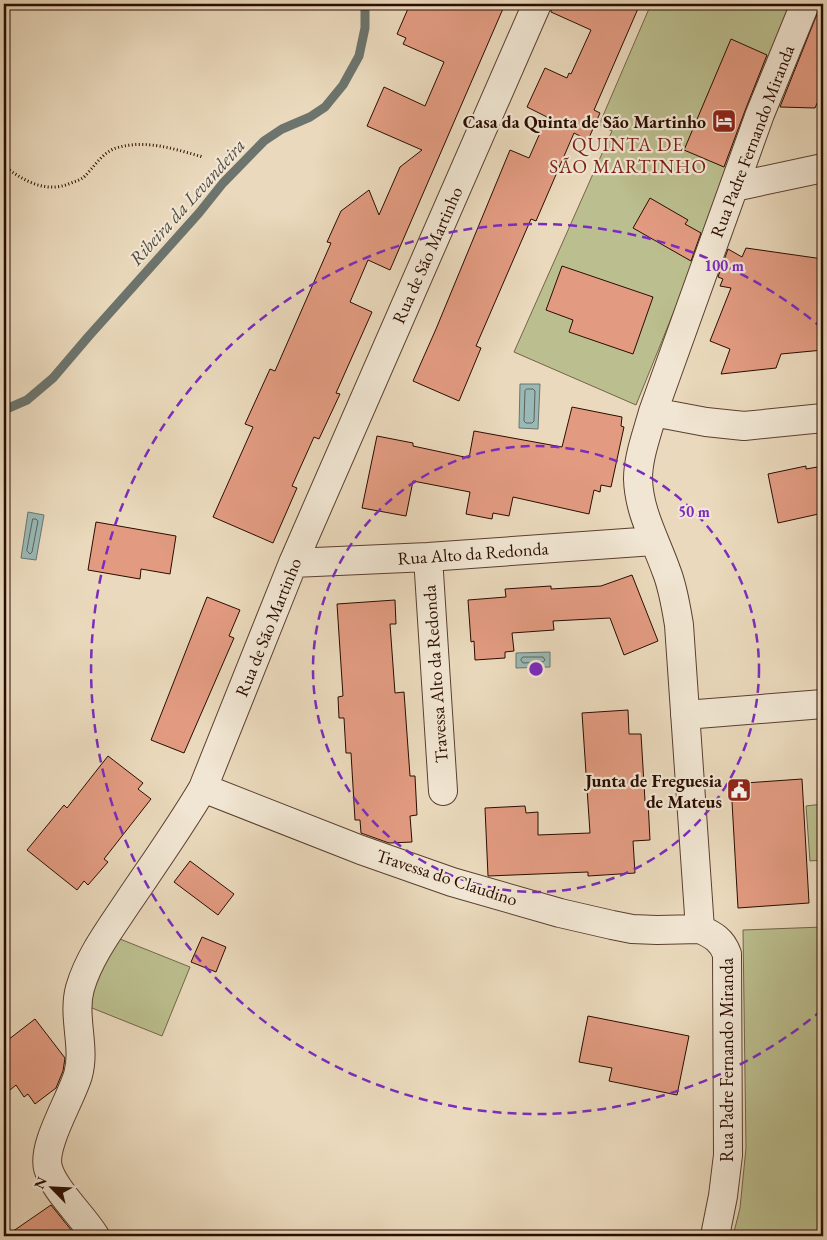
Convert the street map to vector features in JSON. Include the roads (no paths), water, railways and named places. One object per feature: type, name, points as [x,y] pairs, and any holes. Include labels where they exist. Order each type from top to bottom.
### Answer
[{"type":"street","name":"Rua de São Martinho","points":[[96,1236],[54,1182],[47,1162],[49,1147],[80,1068],[77,1004],[80,989],[104,938],[185,817],[202,788],[244,688],[292,563],[537,4]]},
{"type":"street","name":"Rua Padre Fernando Miranda","points":[[715,1236],[723,1196],[728,1155],[728,954],[724,945],[711,934],[700,929],[679,625],[667,572],[643,511],[638,478],[641,457],[653,412],[760,114],[805,4]]},
{"type":"street","points":[[734,187],[823,168]]},
{"type":"street","points":[[653,412],[706,422],[744,426],[823,418]]},
{"type":"street","name":"Rua Alto da Redonda","points":[[292,563],[654,541]]},
{"type":"street","name":"Travessa Alto da Redonda","points":[[428,556],[443,790]]},
{"type":"street","points":[[685,715],[823,704]]},
{"type":"street","name":"Travessa do Claudino","points":[[202,788],[361,850],[452,882],[560,912],[632,929],[700,929]]},
{"type":"water","points":[[520,384],[540,384],[538,429],[519,428]]},
{"type":"water","points":[[28,512],[44,515],[36,560],[21,558]]},
{"type":"water","points":[[550,652],[550,667],[516,668],[516,653]]},
{"type":"waterway","name":"Ribeira da Levandeira","points":[[4,410],[27,400],[53,378],[199,213],[223,183],[264,141],[282,129],[310,117],[325,107],[343,85],[359,56],[365,28],[365,4]]},
{"type":"place","name":"Casa da Quinta de São Martinho","points":[[724,121]]},
{"type":"place","name":"Junta de Freguesia de Mateus","points":[[739,790]]},
{"type":"district","name":"QUINTA DE SÃO MARTINHO","points":[[628,155]]}]
